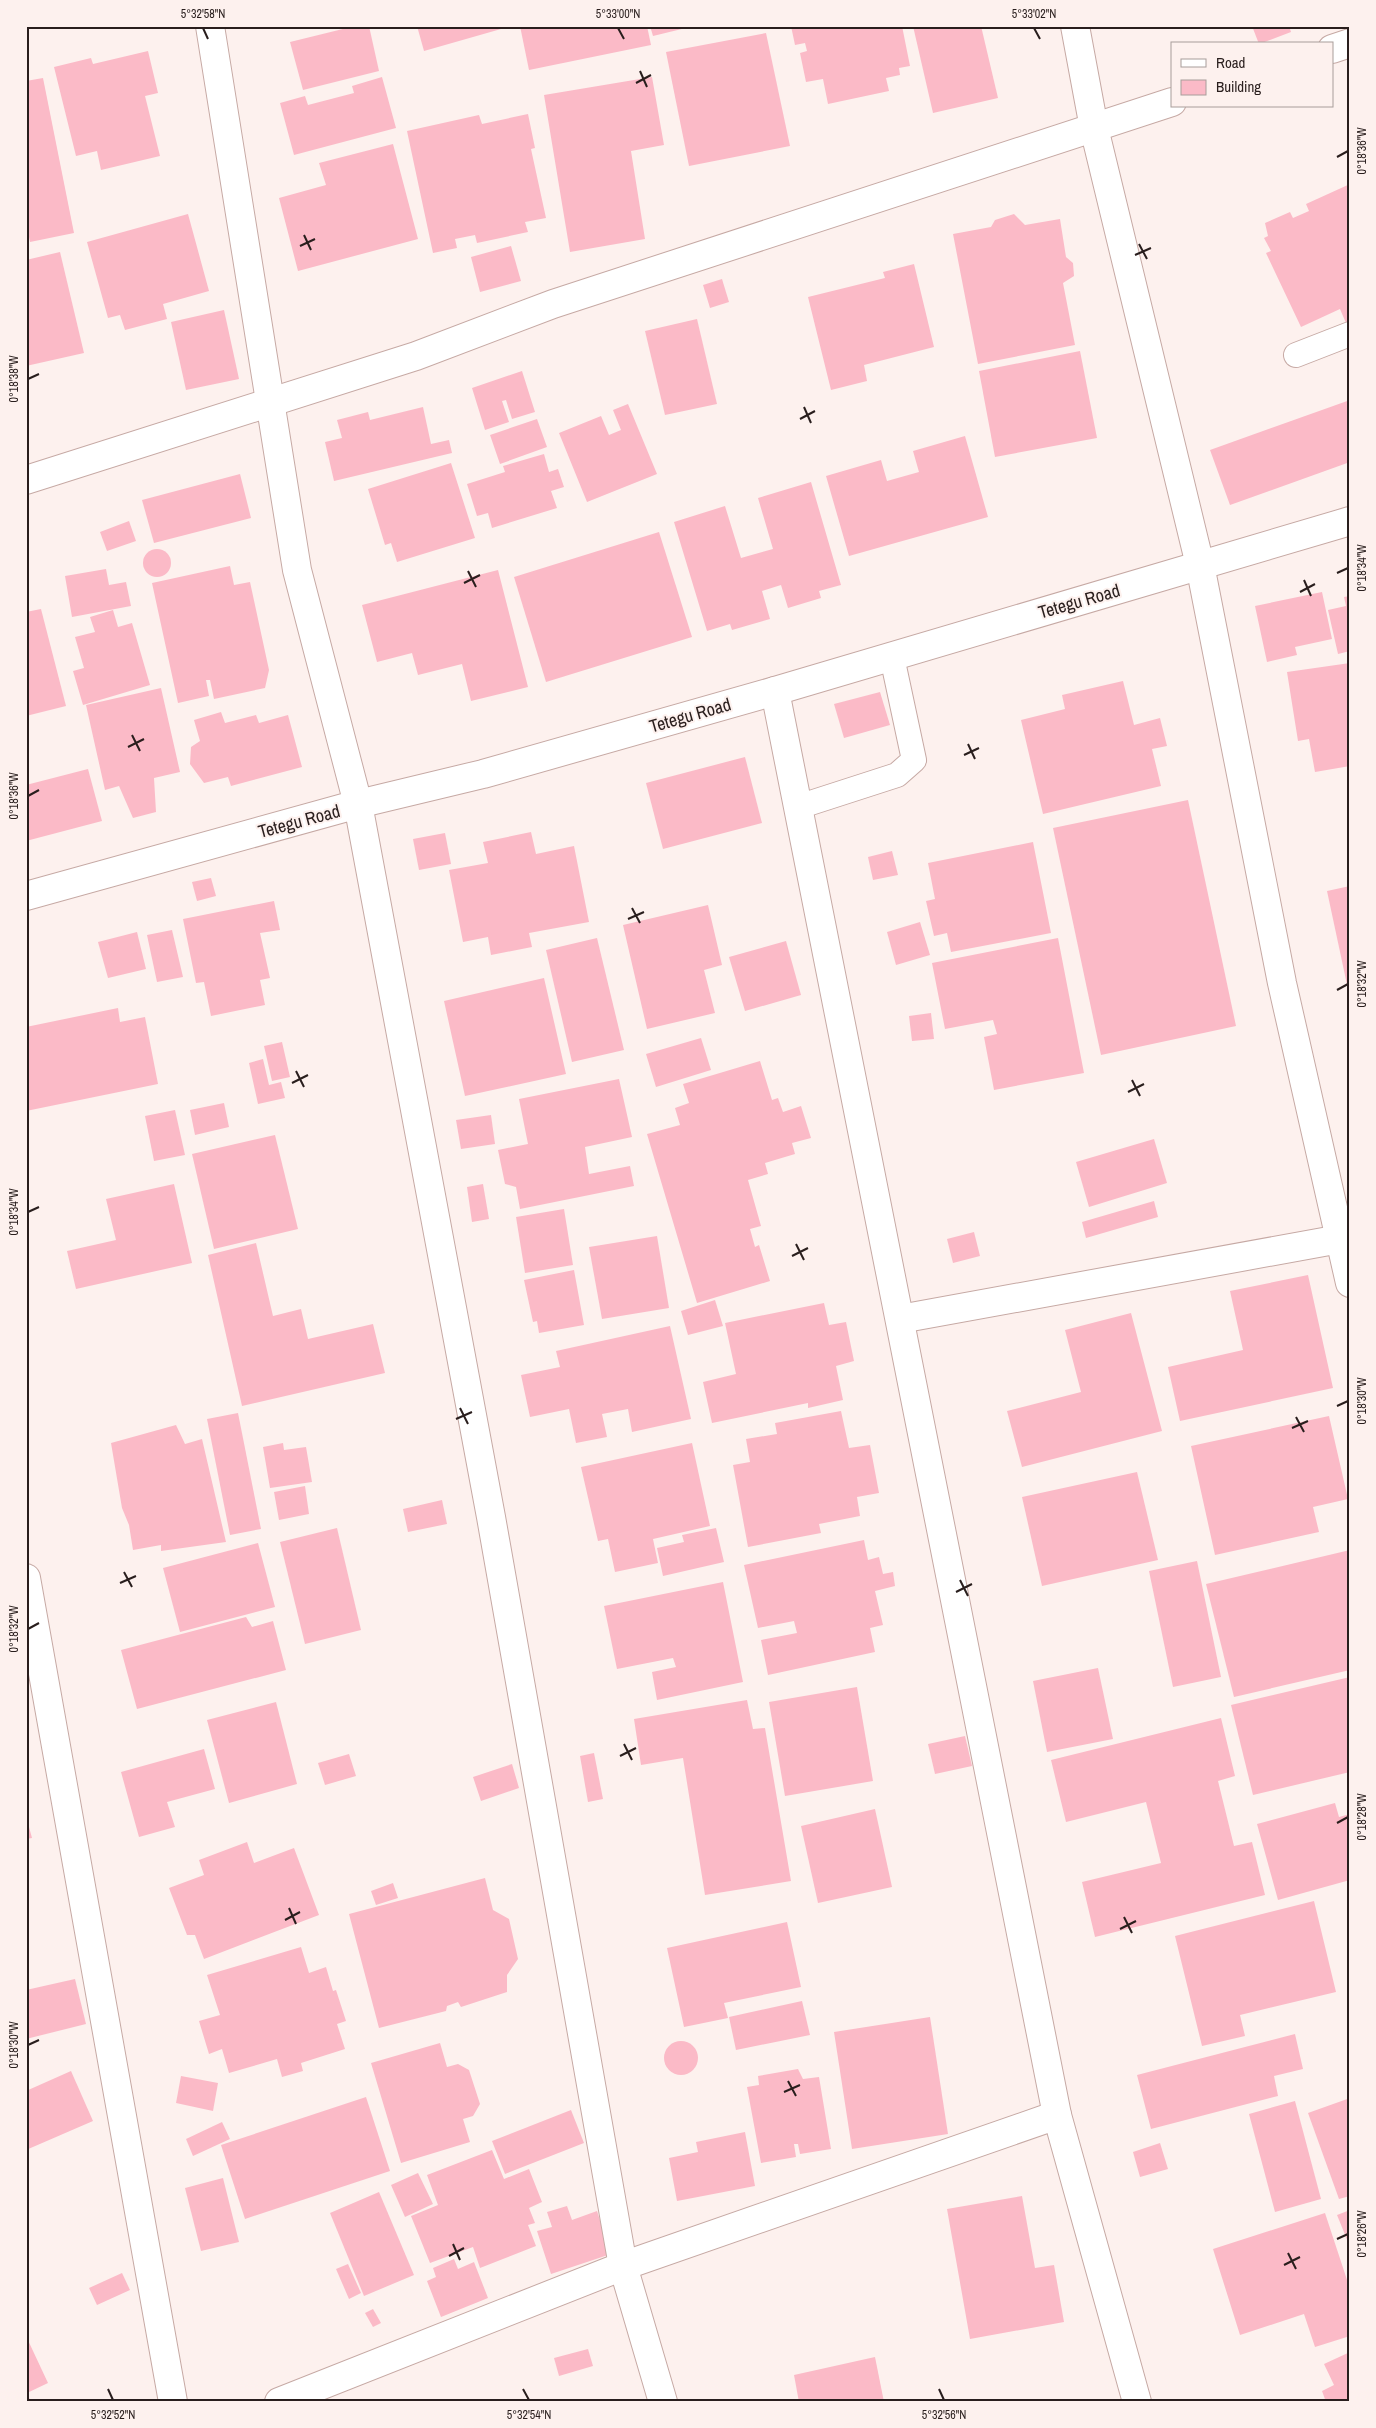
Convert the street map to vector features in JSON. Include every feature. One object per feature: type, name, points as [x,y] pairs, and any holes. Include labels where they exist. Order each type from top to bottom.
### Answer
[{"type":"street","points":[[210,26],[297,570],[358,804],[491,1517],[623,2266],[663,2402]]},
{"type":"street","points":[[1075,26],[1094,128],[1200,566],[1282,983],[1350,1283]]},
{"type":"street","points":[[1334,48],[1350,43]]},
{"type":"street","points":[[26,480],[416,356],[553,304],[1171,102]]},
{"type":"street","name":"Tetegu Road","points":[[26,896],[358,804],[483,774],[892,657],[1350,521]]},
{"type":"street","points":[[775,691],[1057,2115],[1137,2402]]},
{"type":"street","points":[[900,1319],[1340,1239]]},
{"type":"street","points":[[26,1578],[173,2402]]},
{"type":"street","points":[[279,2402],[623,2266],[1057,2115]]},
{"type":"lane","points":[[1296,355],[1350,334]]},
{"type":"lane","points":[[798,807],[897,775],[914,760],[892,657]]},
{"type":"building","points":[[355,26],[369,26],[379,71],[303,90],[290,42]]},
{"type":"building","points":[[417,26],[508,26],[508,27],[424,51]]},
{"type":"building","points":[[520,26],[647,26],[651,45],[529,70]]},
{"type":"building","points":[[650,26],[690,26],[690,27],[653,36]]},
{"type":"building","points":[[791,26],[902,26],[910,66],[899,68],[900,75],[886,78],[889,91],[828,104],[823,79],[806,82],[800,53],[807,51],[805,43],[795,45]]},
{"type":"building","points":[[913,26],[981,26],[998,98],[933,113]]},
{"type":"building","points":[[1252,26],[1289,26],[1291,32],[1264,42],[1258,42]]},
{"type":"building","points":[[766,33],[790,146],[689,166],[666,52]]},
{"type":"building","points":[[148,51],[158,93],[145,96],[160,156],[101,170],[97,151],[76,156],[54,67],[91,58],[93,64]]},
{"type":"building","points":[[382,77],[396,128],[294,155],[280,103],[305,96],[308,105],[354,93],[352,86]]},
{"type":"building","points":[[652,77],[664,145],[631,151],[645,239],[570,252],[544,95]]},
{"type":"building","points":[[43,78],[74,233],[30,242],[26,222],[26,81]]},
{"type":"building","points":[[528,114],[535,148],[531,149],[546,218],[525,222],[528,232],[477,243],[475,235],[455,239],[457,248],[433,253],[407,131],[479,115],[482,124]]},
{"type":"building","points":[[393,144],[418,239],[298,271],[279,198],[326,185],[319,163]]},
{"type":"building","points":[[1350,184],[1350,322],[1346,323],[1340,309],[1301,327],[1266,253],[1271,251],[1264,238],[1268,236],[1265,223],[1290,212],[1293,218],[1309,211],[1306,204]]},
{"type":"building","points":[[188,214],[209,291],[163,304],[167,319],[125,330],[120,315],[108,318],[87,242]]},
{"type":"building","points":[[1014,214],[1025,225],[1060,219],[1066,257],[1073,263],[1074,276],[1063,283],[1075,345],[978,364],[953,234],[991,227],[995,220]]},
{"type":"building","points":[[511,246],[521,281],[480,292],[471,257]]},
{"type":"building","points":[[60,252],[84,353],[26,366],[26,260]]},
{"type":"building","points":[[914,264],[934,347],[864,365],[867,381],[831,390],[808,297],[885,278],[883,272]]},
{"type":"building","points":[[722,279],[729,302],[710,308],[703,285]]},
{"type":"building","points":[[224,310],[239,379],[186,390],[171,322]]},
{"type":"building","points":[[697,319],[717,404],[665,415],[645,331]]},
{"type":"building","points":[[1080,351],[1097,438],[995,457],[979,371]]},
{"type":"building","points":[[522,371],[535,412],[512,419],[506,400],[502,401],[509,422],[485,430],[472,388]]},
{"type":"building","points":[[1350,400],[1350,462],[1230,505],[1210,450]]},
{"type":"building","points":[[628,404],[657,474],[587,502],[559,433],[601,416],[609,435],[621,430],[613,410]]},
{"type":"building","points":[[423,407],[431,444],[449,440],[452,453],[334,481],[325,442],[342,438],[337,420],[368,412],[370,420]]},
{"type":"building","points":[[537,419],[547,447],[500,464],[490,435]]},
{"type":"building","points":[[965,436],[988,517],[849,556],[826,476],[881,460],[887,481],[919,472],[913,451]]},
{"type":"building","points":[[544,454],[549,472],[558,469],[564,487],[551,491],[557,508],[492,528],[488,513],[477,516],[467,484],[505,472],[503,466]]},
{"type":"building","points":[[451,463],[475,538],[397,562],[391,543],[385,545],[368,489]]},
{"type":"building","points":[[240,474],[251,518],[154,543],[142,500]]},
{"type":"building","points":[[811,482],[841,585],[819,591],[821,598],[788,608],[781,585],[762,591],[770,619],[732,630],[730,624],[707,631],[674,522],[725,506],[741,558],[773,549],[758,498]]},
{"type":"building","points":[[129,521],[136,541],[107,551],[100,532]]},
{"type":"building","points":[[659,532],[692,637],[546,682],[514,577]]},
{"type":"building","points":[[157,549],[167,553],[171,563],[167,573],[157,577],[147,573],[143,563],[147,553]]},
{"type":"building","points":[[230,566],[234,585],[250,582],[269,670],[265,688],[214,699],[210,680],[206,680],[209,696],[178,703],[152,583]]},
{"type":"building","points":[[106,569],[109,585],[126,582],[131,606],[72,617],[65,576]]},
{"type":"building","points":[[498,570],[528,687],[471,701],[462,664],[418,675],[412,653],[377,662],[362,605]]},
{"type":"building","points":[[1322,592],[1332,639],[1295,647],[1297,655],[1267,662],[1255,606]]},
{"type":"building","points":[[1350,596],[1350,651],[1338,654],[1328,610],[1346,606],[1344,597]]},
{"type":"building","points":[[41,609],[66,706],[26,716],[26,612]]},
{"type":"building","points":[[113,610],[118,627],[132,623],[150,685],[83,705],[73,671],[84,668],[75,637],[95,632],[90,617]]},
{"type":"building","points":[[1350,663],[1350,766],[1315,772],[1309,739],[1298,741],[1287,672]]},
{"type":"building","points":[[1123,681],[1134,725],[1160,718],[1167,746],[1152,749],[1161,786],[1043,814],[1021,720],[1065,709],[1062,695]]},
{"type":"building","points":[[161,688],[180,772],[154,778],[156,812],[133,818],[119,786],[105,790],[86,705]]},
{"type":"building","points":[[880,692],[890,725],[844,738],[834,704]]},
{"type":"building","points":[[221,712],[225,723],[256,715],[259,723],[288,715],[302,767],[231,786],[228,777],[204,783],[190,764],[191,747],[200,741],[194,720]]},
{"type":"building","points":[[745,757],[762,823],[663,849],[646,783]]},
{"type":"building","points":[[88,769],[102,821],[26,841],[26,785]]},
{"type":"building","points":[[1188,800],[1236,1026],[1101,1055],[1053,828]]},
{"type":"building","points":[[531,832],[536,854],[574,846],[589,922],[529,933],[532,947],[491,955],[488,937],[463,942],[449,870],[488,863],[483,842]]},
{"type":"building","points":[[445,833],[451,864],[419,870],[413,839]]},
{"type":"building","points":[[1033,842],[1051,933],[951,952],[947,933],[934,936],[926,901],[935,899],[928,863]]},
{"type":"building","points":[[892,851],[898,875],[873,880],[868,857]]},
{"type":"building","points":[[211,878],[216,896],[197,901],[192,882]]},
{"type":"building","points":[[1350,886],[1350,994],[1349,994],[1327,891]]},
{"type":"building","points":[[274,901],[280,930],[260,933],[270,978],[260,980],[265,1005],[211,1016],[204,982],[196,983],[183,919]]},
{"type":"building","points":[[708,905],[722,965],[704,970],[715,1013],[647,1029],[623,925]]},
{"type":"building","points":[[920,922],[930,955],[896,965],[887,932]]},
{"type":"building","points":[[172,930],[183,977],[157,982],[147,935]]},
{"type":"building","points":[[137,932],[146,969],[108,978],[98,942]]},
{"type":"building","points":[[597,938],[624,1050],[572,1062],[546,950]]},
{"type":"building","points":[[1058,938],[1084,1073],[994,1090],[984,1037],[997,1034],[993,1020],[945,1029],[932,963]]},
{"type":"building","points":[[786,941],[801,995],[745,1011],[729,957]]},
{"type":"building","points":[[544,978],[566,1074],[465,1096],[444,1001]]},
{"type":"building","points":[[118,1008],[120,1022],[145,1017],[158,1084],[26,1111],[26,1027]]},
{"type":"building","points":[[931,1013],[934,1039],[912,1041],[909,1016]]},
{"type":"building","points":[[701,1038],[711,1070],[656,1087],[646,1054]]},
{"type":"building","points":[[282,1042],[290,1077],[272,1081],[264,1046]]},
{"type":"building","points":[[263,1059],[269,1085],[281,1082],[285,1098],[258,1104],[249,1063]]},
{"type":"building","points":[[760,1061],[772,1100],[778,1098],[783,1112],[801,1106],[811,1138],[792,1143],[795,1154],[765,1163],[768,1174],[748,1180],[761,1226],[750,1229],[755,1247],[759,1245],[770,1281],[697,1303],[647,1134],[680,1125],[675,1108],[689,1103],[683,1084]]},
{"type":"building","points":[[619,1079],[632,1137],[585,1147],[589,1174],[630,1166],[634,1186],[520,1209],[516,1187],[505,1184],[498,1150],[528,1144],[519,1099]]},
{"type":"building","points":[[224,1103],[229,1127],[195,1135],[190,1110]]},
{"type":"building","points":[[175,1110],[185,1155],[154,1161],[145,1116]]},
{"type":"building","points":[[491,1115],[495,1144],[461,1149],[456,1120]]},
{"type":"building","points":[[275,1135],[298,1229],[214,1249],[192,1154]]},
{"type":"building","points":[[1154,1139],[1167,1183],[1089,1207],[1076,1162]]},
{"type":"building","points":[[174,1184],[192,1263],[76,1289],[67,1251],[116,1240],[106,1199]]},
{"type":"building","points":[[483,1184],[489,1219],[472,1222],[467,1187]]},
{"type":"building","points":[[1154,1201],[1158,1217],[1086,1238],[1082,1222]]},
{"type":"building","points":[[564,1209],[573,1265],[525,1273],[516,1217]]},
{"type":"building","points":[[974,1232],[980,1256],[953,1263],[947,1239]]},
{"type":"building","points":[[657,1236],[669,1308],[602,1319],[589,1247]]},
{"type":"building","points":[[256,1243],[273,1316],[301,1309],[308,1339],[373,1324],[385,1373],[242,1406],[208,1255]]},
{"type":"building","points":[[574,1270],[584,1325],[539,1333],[537,1321],[533,1322],[524,1280]]},
{"type":"building","points":[[1308,1275],[1333,1388],[1180,1421],[1168,1367],[1243,1350],[1230,1291]]},
{"type":"building","points":[[715,1300],[723,1326],[688,1335],[681,1311]]},
{"type":"building","points":[[824,1303],[829,1325],[846,1322],[854,1361],[836,1366],[843,1400],[808,1408],[808,1403],[712,1423],[703,1382],[736,1374],[725,1323]]},
{"type":"building","points":[[1131,1313],[1162,1431],[1022,1467],[1007,1411],[1081,1392],[1065,1330]]},
{"type":"building","points":[[670,1326],[691,1419],[632,1432],[628,1409],[602,1414],[607,1437],[576,1443],[569,1409],[530,1417],[521,1375],[560,1367],[556,1351]]},
{"type":"building","points":[[841,1411],[849,1448],[870,1445],[879,1493],[857,1497],[860,1516],[819,1524],[821,1533],[748,1547],[733,1465],[750,1462],[746,1439],[777,1434],[775,1423]]},
{"type":"building","points":[[238,1413],[261,1529],[230,1535],[207,1419]]},
{"type":"building","points":[[1329,1416],[1348,1499],[1313,1507],[1319,1532],[1215,1555],[1191,1446]]},
{"type":"building","points":[[176,1425],[185,1444],[202,1439],[226,1542],[161,1551],[161,1545],[133,1550],[129,1525],[122,1508],[111,1443]]},
{"type":"building","points":[[283,1443],[284,1450],[306,1447],[312,1482],[270,1488],[263,1447]]},
{"type":"building","points":[[692,1443],[710,1526],[653,1539],[658,1563],[615,1572],[608,1539],[598,1541],[581,1467]]},
{"type":"building","points":[[1137,1472],[1158,1560],[1042,1586],[1022,1497]]},
{"type":"building","points":[[305,1486],[309,1514],[279,1520],[274,1492]]},
{"type":"building","points":[[442,1500],[447,1524],[408,1532],[403,1509]]},
{"type":"building","points":[[337,1528],[361,1630],[305,1644],[280,1542]]},
{"type":"building","points":[[716,1528],[724,1562],[663,1576],[657,1548],[684,1542],[682,1535]]},
{"type":"building","points":[[864,1540],[868,1560],[879,1557],[883,1574],[893,1572],[895,1586],[875,1591],[883,1625],[870,1628],[875,1652],[768,1675],[761,1640],[797,1633],[794,1621],[758,1628],[744,1565]]},
{"type":"building","points":[[258,1543],[275,1607],[180,1632],[163,1568]]},
{"type":"building","points":[[1350,1550],[1350,1670],[1234,1697],[1206,1584]]},
{"type":"building","points":[[1197,1561],[1221,1677],[1173,1687],[1149,1571]]},
{"type":"building","points":[[723,1582],[743,1682],[657,1700],[652,1672],[676,1667],[673,1658],[617,1669],[604,1606]]},
{"type":"building","points":[[246,1617],[252,1627],[273,1621],[286,1670],[137,1709],[121,1650]]},
{"type":"building","points":[[1098,1668],[1113,1739],[1047,1752],[1033,1681]]},
{"type":"building","points":[[1350,1677],[1350,1772],[1253,1795],[1231,1705]]},
{"type":"building","points":[[857,1687],[873,1781],[785,1796],[769,1702]]},
{"type":"building","points":[[747,1700],[753,1729],[765,1728],[791,1881],[705,1895],[683,1758],[641,1765],[634,1719]]},
{"type":"building","points":[[276,1702],[297,1784],[229,1803],[207,1720]]},
{"type":"building","points":[[1221,1718],[1235,1776],[1218,1781],[1234,1846],[1252,1842],[1265,1895],[1095,1937],[1082,1882],[1161,1863],[1146,1802],[1066,1822],[1051,1760]]},
{"type":"building","points":[[965,1736],[972,1766],[935,1774],[928,1744]]},
{"type":"building","points":[[204,1749],[215,1789],[167,1802],[175,1827],[139,1837],[121,1772]]},
{"type":"building","points":[[594,1753],[603,1799],[588,1802],[580,1756]]},
{"type":"building","points":[[349,1754],[356,1776],[325,1785],[318,1763]]},
{"type":"building","points":[[512,1764],[519,1788],[481,1801],[473,1777]]},
{"type":"building","points":[[1335,1803],[1339,1817],[1350,1814],[1350,1880],[1278,1900],[1257,1824]]},
{"type":"building","points":[[875,1809],[892,1887],[818,1903],[801,1826]]},
{"type":"building","points":[[26,1816],[32,1838],[26,1839]]},
{"type":"building","points":[[247,1842],[254,1863],[294,1848],[319,1915],[204,1959],[195,1935],[187,1935],[169,1888],[204,1875],[199,1860]]},
{"type":"building","points":[[485,1878],[493,1910],[509,1919],[518,1959],[507,1975],[507,1992],[461,2007],[458,2002],[447,2006],[446,2011],[379,2028],[349,1914]]},
{"type":"building","points":[[393,1883],[398,1898],[376,1905],[371,1891]]},
{"type":"building","points":[[1314,1901],[1336,1992],[1240,2015],[1245,2036],[1202,2046],[1175,1936]]},
{"type":"building","points":[[787,1922],[801,1987],[724,2003],[728,2018],[684,2027],[667,1948]]},
{"type":"building","points":[[301,1947],[309,1973],[326,1967],[333,1991],[336,1990],[346,2021],[337,2024],[345,2049],[301,2063],[303,2071],[282,2077],[277,2059],[229,2073],[222,2049],[209,2054],[199,2021],[220,2015],[207,1975]]},
{"type":"building","points":[[75,1979],[86,2024],[26,2039],[26,1990]]},
{"type":"building","points":[[802,2001],[810,2035],[736,2050],[729,2017]]},
{"type":"building","points":[[930,2017],[948,2134],[852,2149],[834,2032]]},
{"type":"building","points":[[1295,2034],[1303,2069],[1274,2076],[1278,2096],[1151,2129],[1137,2075]]},
{"type":"building","points":[[681,2041],[688,2042],[693,2046],[697,2051],[697,2065],[693,2070],[688,2074],[681,2075],[674,2074],[669,2070],[665,2065],[664,2058],[665,2051],[669,2046],[674,2042]]},
{"type":"building","points":[[440,2043],[447,2067],[458,2064],[469,2070],[480,2104],[473,2116],[463,2119],[470,2142],[401,2163],[371,2063]]},
{"type":"building","points":[[798,2069],[803,2079],[819,2077],[831,2149],[800,2154],[798,2144],[794,2144],[796,2157],[761,2163],[747,2087],[759,2085],[758,2076]]},
{"type":"building","points":[[71,2071],[93,2121],[26,2150],[26,2091]]},
{"type":"building","points":[[181,2076],[218,2083],[213,2111],[176,2103]]},
{"type":"building","points":[[366,2097],[390,2171],[245,2219],[221,2145]]},
{"type":"building","points":[[1350,2098],[1350,2196],[1339,2199],[1308,2113]]},
{"type":"building","points":[[1295,2101],[1321,2199],[1275,2212],[1249,2114]]},
{"type":"building","points":[[571,2110],[584,2143],[505,2174],[492,2141]]},
{"type":"building","points":[[222,2122],[230,2139],[193,2156],[186,2139]]},
{"type":"building","points":[[745,2132],[755,2186],[677,2201],[669,2158],[698,2152],[696,2142]]},
{"type":"building","points":[[1160,2143],[1168,2169],[1140,2177],[1133,2152]]},
{"type":"building","points":[[492,2150],[504,2179],[529,2169],[542,2202],[529,2208],[535,2223],[528,2225],[536,2246],[480,2268],[473,2247],[430,2263],[411,2216],[438,2205],[427,2175]]},
{"type":"building","points":[[418,2173],[433,2204],[405,2217],[391,2185]]},
{"type":"building","points":[[223,2178],[239,2242],[201,2251],[185,2188]]},
{"type":"building","points":[[379,2192],[414,2275],[364,2296],[330,2213]]},
{"type":"building","points":[[1022,2196],[1035,2268],[1054,2265],[1064,2322],[970,2339],[947,2209]]},
{"type":"building","points":[[567,2206],[572,2220],[597,2211],[611,2254],[551,2274],[537,2231],[552,2227],[547,2212]]},
{"type":"building","points":[[1350,2210],[1350,2247],[1337,2215]]},
{"type":"building","points":[[1325,2213],[1350,2289],[1350,2336],[1315,2347],[1304,2314],[1240,2335],[1213,2249]]},
{"type":"building","points":[[454,2259],[458,2269],[474,2262],[488,2298],[441,2317],[427,2281],[436,2277],[433,2268]]},
{"type":"building","points":[[348,2264],[361,2293],[349,2299],[336,2269]]},
{"type":"building","points":[[122,2273],[130,2290],[97,2305],[89,2288]]},
{"type":"building","points":[[373,2309],[381,2323],[373,2327],[365,2313]]},
{"type":"building","points":[[26,2336],[48,2383],[27,2393],[31,2402],[26,2402]]},
{"type":"building","points":[[588,2349],[593,2366],[559,2376],[554,2358]]},
{"type":"building","points":[[1350,2352],[1350,2402],[1326,2402],[1322,2391],[1334,2385],[1324,2364]]},
{"type":"building","points":[[875,2357],[884,2402],[799,2402],[794,2375]]}]
